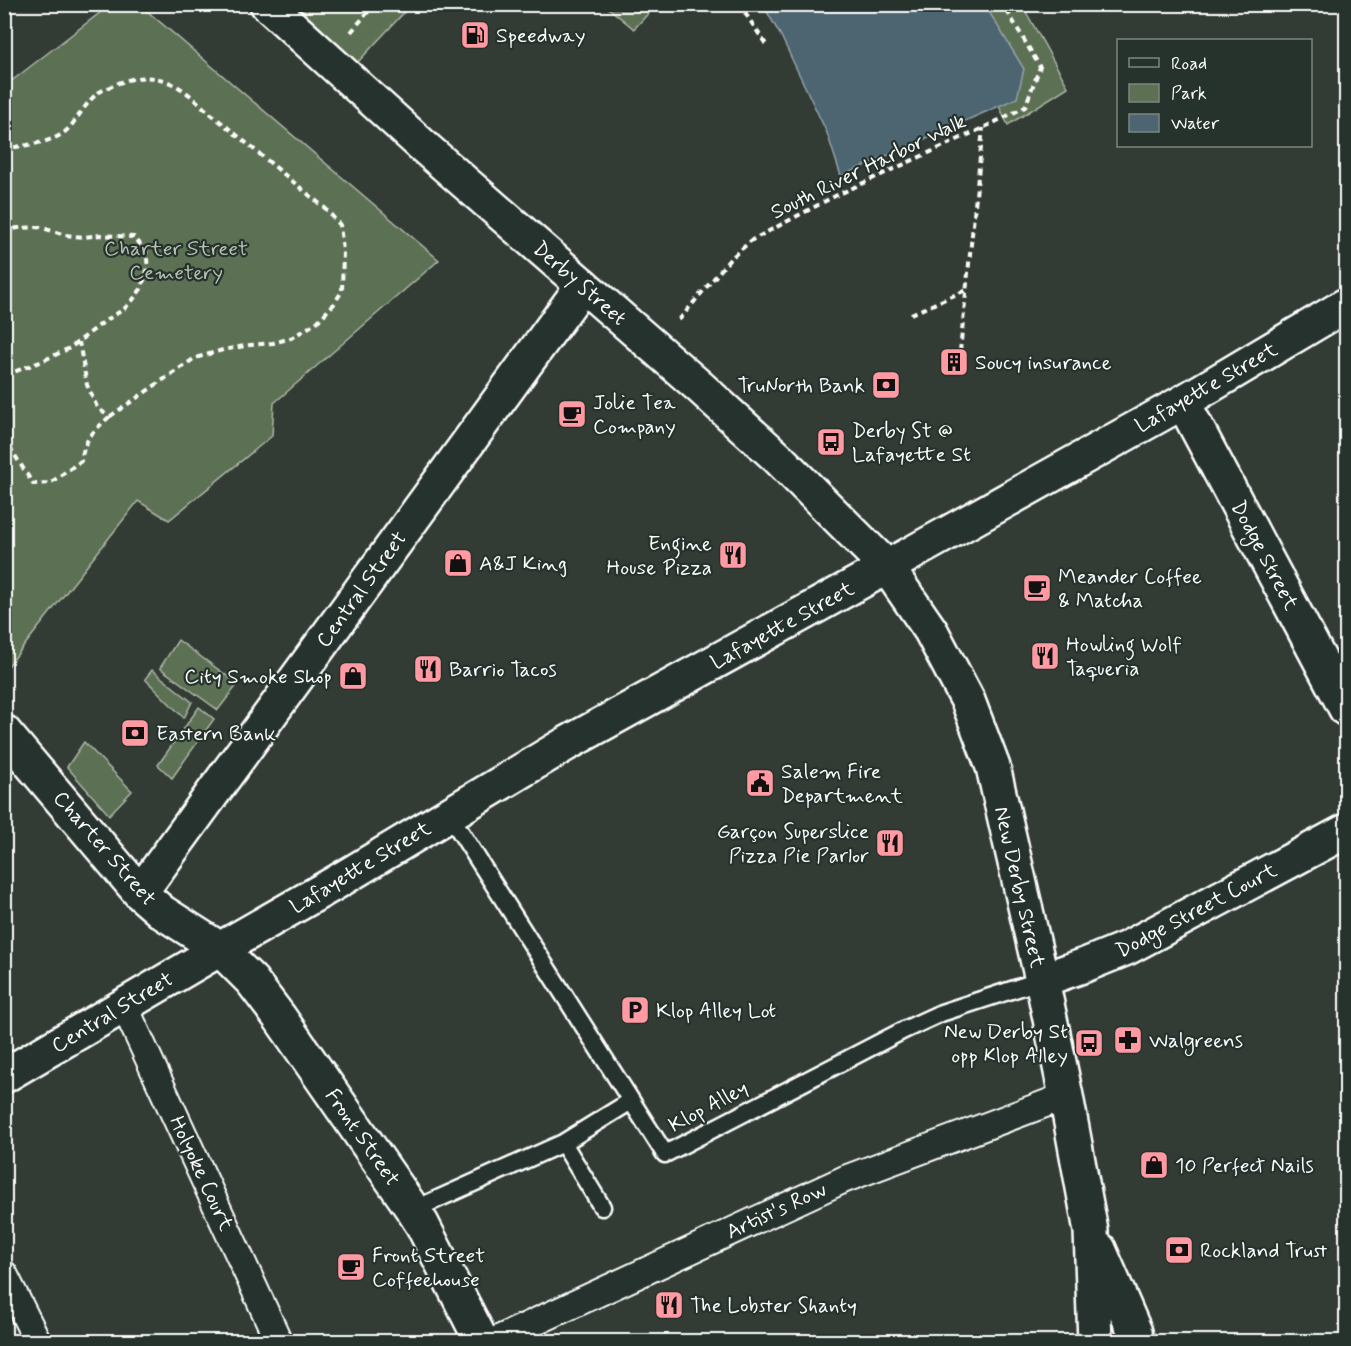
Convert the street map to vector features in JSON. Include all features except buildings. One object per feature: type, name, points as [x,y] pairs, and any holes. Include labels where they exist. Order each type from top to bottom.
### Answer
[{"type":"street","name":"Derby Street","points":[[267,4],[423,146],[656,348],[779,459],[887,567]]},
{"type":"street","name":"Central Street","points":[[140,893],[583,285]]},
{"type":"street","name":"Lafayette Street","points":[[220,949],[335,883],[566,744],[1183,402],[1347,305]]},
{"type":"street","name":"Dodge Street","points":[[1183,402],[1347,709]]},
{"type":"street","name":"New Derby Street","points":[[887,567],[931,631],[968,701],[993,768],[1066,1096],[1091,1231],[1095,1341]]},
{"type":"street","name":"Charter Street","points":[[4,732],[140,893],[162,912],[220,949]]},
{"type":"street","name":"Dodge Street Court","points":[[1041,980],[1128,948],[1347,831]]},
{"type":"street","name":"Central Street","points":[[4,1076],[220,949]]},
{"type":"street","name":"Front Street","points":[[220,949],[252,981],[280,1018],[413,1210],[482,1341]]},
{"type":"street","name":"Holyoke Court","points":[[124,1005],[279,1341]]},
{"type":"street","name":"Artist's Row","points":[[492,1341],[844,1179],[1066,1096]]},
{"type":"street","name":"New Derby Street","points":[[1091,1231],[1137,1341]]},
{"type":"street","points":[[4,1274],[14,1316],[38,1341]]},
{"type":"lane","name":"Klop Alley","points":[[449,814],[665,1154],[904,1030],[941,1013],[1041,980]]},
{"type":"lane","points":[[413,1210],[563,1143],[631,1101]]},
{"type":"lane","points":[[563,1143],[602,1208]]},
{"type":"path","points":[[739,4],[767,46]]},
{"type":"path","name":"South River Harbor Walk","points":[[656,348],[730,259],[752,240],[835,196],[1025,107],[1040,67],[1003,4]]},
{"type":"path","points":[[4,150],[63,134],[98,93],[125,80],[146,76],[172,82],[189,93],[326,209],[340,225],[344,251],[342,291],[334,304],[316,322],[291,338],[223,350],[195,358],[92,432],[84,446],[81,461],[50,483],[33,484],[4,438]]},
{"type":"path","points":[[960,351],[983,128]]},
{"type":"path","points":[[4,231],[40,226],[65,235],[134,237],[146,251],[147,268],[141,289],[124,309],[70,348],[4,378]]},
{"type":"path","points":[[911,314],[966,290]]},
{"type":"path","points":[[80,342],[87,385],[97,407],[110,417]]},
{"type":"green space","name":"Charter Street Cemetery","points":[[110,5],[140,5],[439,260],[274,403],[272,436],[169,520],[138,501],[5,670],[5,86]]},
{"type":"green space","points":[[267,5],[411,5],[345,76]]},
{"type":"green space","points":[[605,5],[656,5],[634,29]]},
{"type":"green space","points":[[985,5],[1022,5],[1068,87],[1008,125],[999,106],[973,117],[987,8]]},
{"type":"green space","points":[[178,640],[238,684],[218,710],[160,668]]},
{"type":"green space","points":[[152,670],[192,702],[184,718],[145,679]]},
{"type":"green space","points":[[199,707],[214,719],[172,778],[158,765]]},
{"type":"green space","points":[[84,742],[132,791],[109,815],[67,767]]},
{"type":"water","points":[[763,5],[985,5],[1024,69],[1017,98],[841,176],[827,133],[781,36]]},
{"type":"place","name":"Speedway","points":[[475,35]]},
{"type":"place","name":"Soucy insurance","points":[[954,362]]},
{"type":"place","name":"TruNorth Bank","points":[[886,385]]},
{"type":"place","name":"Jolie Tea Company","points":[[572,414]]},
{"type":"place","name":"Derby St @ Lafayette St","points":[[831,442]]},
{"type":"place","name":"Engine House Pizza","points":[[733,555]]},
{"type":"place","name":"A&J King","points":[[458,563]]},
{"type":"place","name":"Meander Coffee & Matcha","points":[[1037,588]]},
{"type":"place","name":"Howling Wolf Taqueria","points":[[1045,656]]},
{"type":"place","name":"Barrio Tacos","points":[[428,669]]},
{"type":"place","name":"City Smoke Shop","points":[[353,676]]},
{"type":"place","name":"Eastern Bank","points":[[135,733]]},
{"type":"place","name":"Salem Fire Department","points":[[760,783]]},
{"type":"place","name":"Garçon Superslice Pizza Pie Parlor","points":[[890,843]]},
{"type":"place","name":"Klop Alley Lot","points":[[635,1010]]},
{"type":"place","name":"Walgreens","points":[[1128,1040]]},
{"type":"place","name":"New Derby St opp Klop Alley","points":[[1089,1043]]},
{"type":"place","name":"10 Perfect Nails","points":[[1154,1165]]},
{"type":"place","name":"Rockland Trust","points":[[1179,1250]]},
{"type":"place","name":"Front Street Coffeehouse","points":[[351,1267]]},
{"type":"place","name":"The Lobster Shanty","points":[[669,1305]]}]
